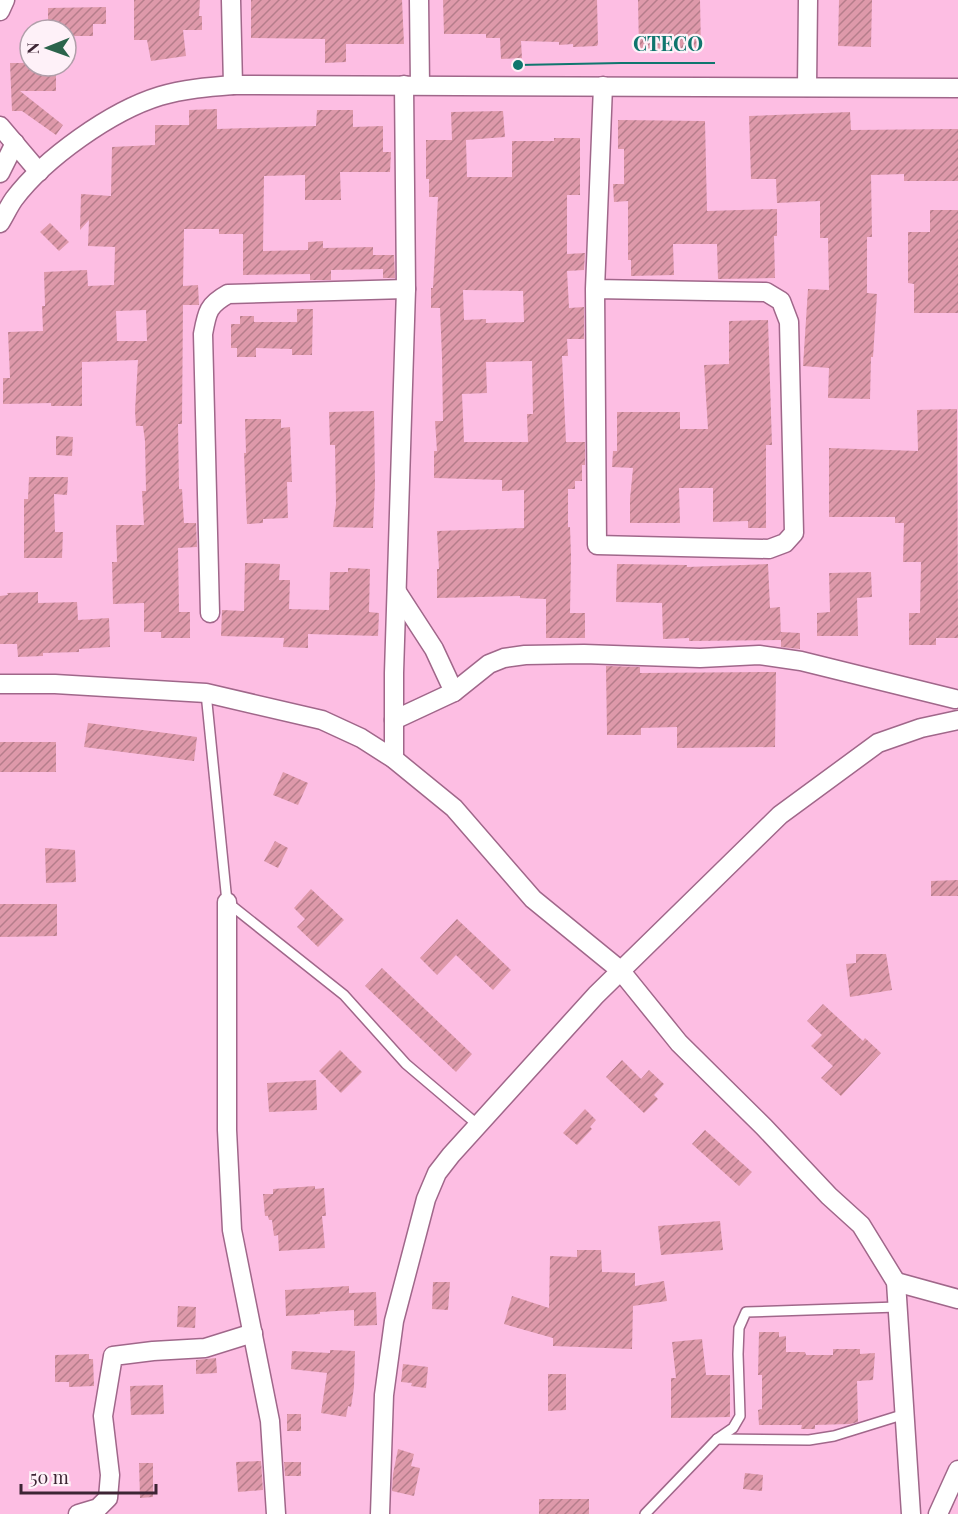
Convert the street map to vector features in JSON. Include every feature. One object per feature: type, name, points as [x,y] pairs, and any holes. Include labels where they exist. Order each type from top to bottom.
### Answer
[{"type":"street","points":[[0,11],[5,0]]},
{"type":"street","points":[[231,0],[233,85]]},
{"type":"street","points":[[394,759],[412,85],[419,0]]},
{"type":"street","points":[[807,87],[808,0]]},
{"type":"street","points":[[0,223],[14,199],[51,159],[108,119],[158,97],[196,88],[233,85],[412,85],[958,88]]},
{"type":"street","points":[[595,289],[766,292],[781,302],[789,321],[794,533],[785,543],[770,549],[597,545],[595,289],[603,86]]},
{"type":"street","points":[[0,126],[39,172]]},
{"type":"street","points":[[0,173],[15,143]]},
{"type":"street","points":[[210,614],[203,334],[206,318],[214,302],[228,294],[406,289]]},
{"type":"street","points":[[397,592],[434,649],[454,692]]},
{"type":"street","points":[[394,720],[454,692],[489,664],[504,658],[525,655],[700,657],[759,655],[801,660],[957,698]]},
{"type":"street","points":[[0,684],[55,684],[206,693],[322,720],[361,738],[394,759],[454,808],[533,899],[620,970],[680,1043],[829,1196],[861,1225],[896,1282],[911,1514]]},
{"type":"street","points":[[921,728],[957,698]]},
{"type":"street","points":[[380,1514],[384,1395],[394,1321],[426,1200],[437,1173],[620,970],[780,814],[878,743],[921,728],[958,720]]},
{"type":"street","points":[[227,902],[227,1130],[232,1230],[270,1421],[276,1514]]},
{"type":"street","points":[[896,1282],[958,1299]]},
{"type":"street","points":[[78,1514],[98,1508],[108,1498],[110,1475],[103,1416],[113,1356],[153,1350],[205,1348],[253,1333]]},
{"type":"street","points":[[938,1514],[958,1470]]},
{"type":"lane","points":[[206,693],[227,902],[345,995],[406,1064],[478,1125]]},
{"type":"lane","points":[[645,1514],[717,1439],[733,1428],[740,1416],[739,1328],[746,1312],[897,1307]]},
{"type":"lane","points":[[717,1439],[809,1440],[834,1436],[905,1414]]},
{"type":"building","points":[[134,0],[200,0],[199,16],[202,16],[202,30],[183,30],[186,56],[151,61],[147,40],[134,40]]},
{"type":"building","points":[[251,0],[402,0],[404,44],[346,44],[346,62],[325,63],[325,39],[251,38]]},
{"type":"building","points":[[443,0],[597,0],[598,44],[597,46],[573,47],[573,44],[559,45],[559,42],[521,41],[522,58],[501,59],[500,38],[486,38],[486,34],[444,34]]},
{"type":"building","points":[[638,0],[700,0],[701,50],[639,50]]},
{"type":"building","points":[[839,0],[872,0],[871,47],[838,46]]},
{"type":"building","points":[[106,7],[106,24],[93,24],[93,36],[78,36],[78,18],[48,18],[48,8]]},
{"type":"building","points":[[10,63],[18,63],[18,78],[56,78],[56,91],[20,91],[63,125],[56,135],[22,111],[12,111]]},
{"type":"building","points":[[217,109],[217,129],[316,126],[317,110],[353,110],[353,127],[383,126],[383,152],[391,152],[390,172],[340,172],[341,200],[305,200],[305,175],[264,176],[263,251],[308,250],[308,242],[323,241],[323,248],[373,247],[373,255],[394,255],[395,278],[383,278],[383,269],[331,270],[331,280],[310,280],[310,274],[243,275],[243,234],[219,234],[219,229],[184,229],[183,286],[198,285],[199,305],[183,305],[182,424],[178,424],[179,489],[182,489],[184,523],[196,523],[197,547],[178,548],[179,612],[190,612],[190,638],[161,638],[161,632],[144,632],[144,603],[113,604],[112,562],[117,562],[116,525],[144,525],[142,491],[146,491],[145,441],[143,426],[136,426],[135,411],[138,360],[82,362],[82,406],[51,406],[51,403],[3,404],[3,378],[10,378],[8,332],[43,331],[44,272],[87,270],[88,286],[114,285],[115,247],[88,246],[89,220],[80,230],[81,194],[111,196],[112,147],[155,145],[155,125],[189,125],[189,110]],"holes":[[[146,310],[147,341],[117,341],[116,311]]]},
{"type":"building","points":[[503,111],[505,137],[466,140],[467,177],[512,177],[512,141],[554,141],[554,138],[580,138],[580,195],[567,195],[567,254],[585,253],[584,270],[567,271],[569,308],[584,307],[584,339],[567,339],[568,356],[562,356],[566,442],[585,442],[582,481],[575,481],[575,489],[568,489],[568,527],[570,527],[571,556],[570,613],[585,613],[585,638],[546,638],[546,599],[520,598],[520,596],[437,598],[437,569],[439,569],[437,531],[524,528],[524,490],[502,491],[502,480],[434,478],[434,451],[437,451],[435,421],[443,421],[442,357],[440,308],[431,308],[438,197],[429,197],[429,179],[426,179],[426,140],[452,140],[451,112]],"holes":[[[463,290],[523,291],[524,322],[486,323],[486,319],[464,320]],[[532,361],[533,414],[527,414],[528,442],[464,442],[462,394],[487,393],[486,362]]]},
{"type":"building","points":[[850,112],[851,130],[958,129],[958,181],[904,181],[904,174],[871,175],[872,237],[867,237],[867,293],[877,294],[870,399],[828,398],[829,368],[803,366],[808,289],[829,290],[828,238],[820,238],[820,201],[777,203],[776,179],[751,179],[749,116]]},
{"type":"building","points":[[618,120],[705,121],[707,211],[777,209],[777,236],[774,236],[775,278],[718,279],[717,244],[673,244],[674,275],[631,276],[631,260],[628,260],[628,201],[614,202],[613,184],[624,184],[624,149],[618,149]]},
{"type":"building","points":[[930,210],[958,210],[958,313],[914,313],[914,284],[908,283],[908,232],[930,232]]},
{"type":"building","points":[[50,223],[69,242],[59,251],[40,232]]},
{"type":"building","points":[[297,309],[313,309],[312,355],[292,355],[292,349],[256,348],[256,357],[237,357],[237,348],[231,348],[231,324],[240,324],[240,316],[254,316],[254,322],[297,322]]},
{"type":"building","points":[[768,320],[772,445],[766,445],[766,528],[748,528],[748,521],[713,522],[713,488],[679,488],[680,523],[630,523],[633,468],[612,467],[613,451],[617,451],[617,412],[680,412],[680,429],[708,429],[704,365],[729,364],[729,321]]},
{"type":"building","points":[[957,409],[958,638],[936,638],[936,645],[909,645],[909,613],[920,613],[921,562],[903,562],[904,523],[895,523],[895,517],[829,517],[829,448],[918,451],[917,410]]},
{"type":"building","points":[[374,411],[373,528],[333,527],[336,504],[335,445],[330,445],[329,412]]},
{"type":"building","points":[[245,419],[281,419],[281,428],[290,427],[292,482],[287,482],[288,518],[263,519],[263,523],[247,524]]},
{"type":"building","points":[[56,436],[73,437],[72,456],[56,455]]},
{"type":"building","points":[[29,477],[68,477],[67,495],[54,494],[55,532],[63,532],[62,558],[24,558],[24,499],[28,499]]},
{"type":"building","points":[[245,563],[280,564],[279,580],[290,580],[289,609],[329,610],[330,572],[348,572],[348,568],[370,569],[369,612],[379,613],[378,636],[308,634],[308,648],[283,647],[284,638],[221,636],[222,610],[244,611]]},
{"type":"building","points":[[617,564],[687,565],[687,567],[768,564],[770,608],[780,607],[781,640],[663,639],[662,603],[616,602]]},
{"type":"building","points":[[871,572],[872,597],[857,598],[858,636],[817,636],[817,613],[830,612],[829,573]]},
{"type":"building","points":[[38,592],[38,603],[77,602],[78,620],[109,618],[110,647],[18,657],[17,644],[0,644],[0,596],[8,595],[7,593]]},
{"type":"building","points":[[781,632],[800,633],[800,649],[781,647]]},
{"type":"building","points":[[606,666],[640,667],[640,673],[776,672],[775,747],[677,748],[677,727],[641,728],[641,735],[607,735]]},
{"type":"building","points":[[88,723],[197,737],[194,761],[84,747]]},
{"type":"building","points":[[0,742],[56,742],[56,772],[0,772]]},
{"type":"building","points":[[283,772],[308,783],[298,805],[273,795]]},
{"type":"building","points":[[275,841],[288,848],[278,868],[264,861]]},
{"type":"building","points":[[45,848],[75,850],[76,882],[46,883]]},
{"type":"building","points":[[958,880],[958,896],[931,896],[931,881]]},
{"type":"building","points":[[311,889],[344,920],[318,947],[297,927],[305,919],[294,908]]},
{"type":"building","points":[[0,904],[57,904],[57,936],[0,937]]},
{"type":"building","points":[[457,919],[511,970],[493,990],[456,955],[437,975],[420,958]]},
{"type":"building","points":[[856,954],[886,954],[892,990],[850,997],[846,964],[856,963]]},
{"type":"building","points":[[382,968],[472,1054],[456,1072],[365,986]]},
{"type":"building","points":[[823,1004],[863,1041],[865,1038],[881,1053],[841,1096],[821,1078],[833,1066],[811,1046],[822,1035],[807,1021]]},
{"type":"building","points":[[340,1050],[362,1072],[341,1093],[319,1071]]},
{"type":"building","points":[[622,1060],[641,1079],[649,1070],[664,1084],[654,1095],[658,1099],[644,1113],[606,1077]]},
{"type":"building","points":[[316,1080],[317,1110],[269,1112],[267,1083]]},
{"type":"building","points":[[585,1109],[596,1120],[590,1127],[592,1129],[577,1145],[563,1133]]},
{"type":"building","points":[[705,1130],[752,1172],[739,1186],[692,1144]]},
{"type":"building","points":[[315,1186],[315,1189],[324,1188],[326,1216],[322,1216],[325,1248],[279,1251],[278,1235],[274,1236],[272,1220],[265,1216],[263,1194],[273,1194],[273,1189]]},
{"type":"building","points":[[720,1221],[723,1250],[661,1255],[658,1226]]},
{"type":"building","points":[[577,1250],[601,1250],[602,1272],[635,1273],[635,1286],[664,1281],[667,1301],[633,1306],[632,1349],[553,1346],[553,1338],[504,1324],[512,1296],[549,1308],[550,1256],[577,1257]]},
{"type":"building","points":[[433,1282],[450,1282],[448,1310],[432,1309]]},
{"type":"building","points":[[349,1286],[349,1293],[376,1292],[377,1325],[354,1326],[354,1310],[286,1316],[285,1290]]},
{"type":"building","points":[[178,1306],[196,1307],[195,1328],[177,1327]]},
{"type":"building","points":[[759,1332],[779,1332],[779,1337],[786,1336],[786,1352],[833,1355],[833,1349],[860,1349],[860,1354],[875,1353],[873,1380],[857,1381],[858,1422],[815,1425],[815,1429],[801,1429],[802,1425],[759,1425],[758,1410],[762,1409],[762,1375],[758,1375]]},
{"type":"building","points":[[702,1339],[706,1375],[730,1375],[730,1417],[671,1418],[671,1378],[676,1378],[672,1342]]},
{"type":"building","points":[[330,1350],[355,1351],[354,1387],[351,1407],[348,1406],[346,1417],[321,1413],[327,1373],[291,1369],[292,1351],[330,1353]]},
{"type":"building","points":[[89,1354],[89,1359],[93,1359],[94,1386],[69,1387],[69,1382],[55,1382],[55,1355]]},
{"type":"building","points":[[216,1358],[217,1373],[196,1374],[196,1360]]},
{"type":"building","points":[[403,1364],[428,1367],[426,1388],[401,1382]]},
{"type":"building","points":[[548,1374],[566,1374],[566,1410],[548,1411]]},
{"type":"building","points":[[163,1385],[164,1414],[131,1415],[130,1386]]},
{"type":"building","points":[[287,1414],[301,1414],[301,1431],[287,1431]]},
{"type":"building","points":[[398,1449],[414,1454],[411,1466],[420,1468],[414,1496],[392,1491]]},
{"type":"building","points":[[261,1461],[263,1490],[238,1492],[236,1462]]},
{"type":"building","points":[[284,1462],[301,1462],[301,1476],[285,1476]]},
{"type":"building","points":[[139,1463],[153,1463],[153,1497],[140,1498]]},
{"type":"building","points":[[745,1473],[763,1475],[762,1491],[743,1489]]},
{"type":"building","points":[[539,1499],[589,1499],[589,1514],[539,1514]]},
{"type":"place","name":"CTECO","points":[[518,65]]}]
